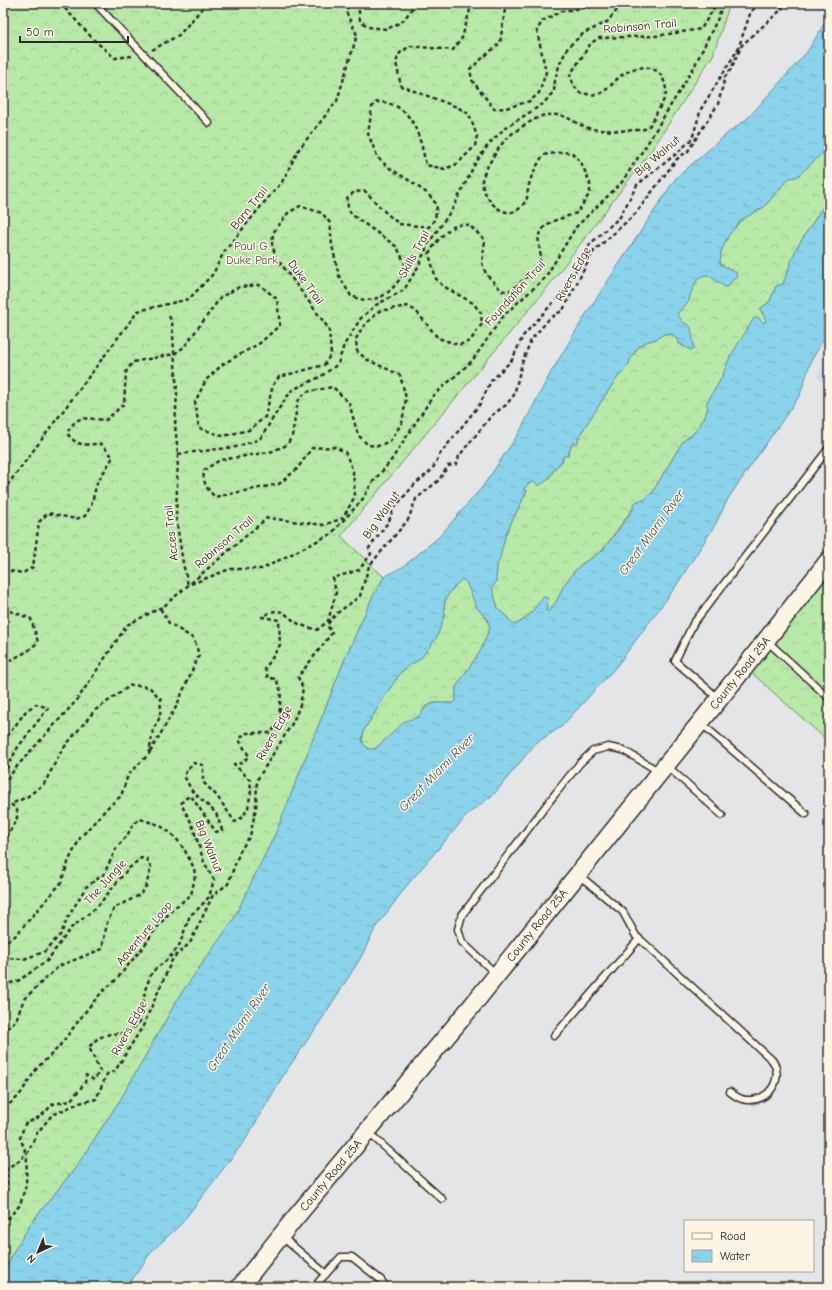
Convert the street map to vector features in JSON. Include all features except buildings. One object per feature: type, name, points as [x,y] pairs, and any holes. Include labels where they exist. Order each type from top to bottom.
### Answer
[{"type":"main road","name":"County Road 25A","points":[[240,1287],[281,1235],[497,975],[767,640],[829,560]]},
{"type":"lane","points":[[95,3],[209,123]]},
{"type":"lane","points":[[719,699],[675,660],[693,624],[829,448]]},
{"type":"lane","points":[[767,640],[829,698]]},
{"type":"lane","points":[[700,723],[806,814]]},
{"type":"lane","points":[[497,975],[462,942],[458,929],[462,915],[555,794],[580,763],[593,751],[608,747],[623,750],[663,769],[722,815]]},
{"type":"lane","points":[[578,874],[623,912],[639,939],[777,1066],[777,1079],[771,1092],[761,1098],[747,1100],[737,1097],[730,1092]]},
{"type":"lane","points":[[554,1036],[639,939]]},
{"type":"lane","points":[[367,1131],[442,1199]]},
{"type":"lane","points":[[281,1235],[326,1274]]},
{"type":"lane","points":[[314,1287],[341,1257],[352,1257],[381,1280],[386,1287]]},
{"type":"path","name":"Barn Trail","points":[[3,491],[138,311],[189,299],[213,274],[224,252],[282,182],[300,149],[337,102],[357,35],[347,14],[346,3]]},
{"type":"path","points":[[358,3],[360,20],[368,27],[387,29],[403,21],[416,3]]},
{"type":"path","name":"Duke Trail","points":[[174,354],[184,347],[221,297],[239,287],[260,285],[277,300],[280,325],[260,343],[223,364],[206,380],[195,402],[199,428],[223,436],[249,430],[264,417],[273,384],[280,377],[324,365],[331,354],[329,328],[276,257],[272,244],[273,233],[288,213],[300,206],[322,213],[330,223],[332,245],[339,276],[351,296],[366,300],[386,295],[396,285],[407,268],[397,247],[351,214],[347,199],[354,192],[365,191],[399,224],[429,227],[435,219],[437,205],[428,194],[388,167],[378,158],[368,134],[372,107],[378,102],[387,102],[402,108],[416,126],[426,165],[445,169],[457,164],[475,146],[478,136],[469,114],[450,104],[401,86],[396,62],[400,53],[410,46],[453,50],[462,38],[470,10],[478,3]]},
{"type":"path","points":[[506,3],[500,43],[470,69],[472,80],[494,109],[506,108],[530,101],[539,93],[546,72],[537,31],[542,21],[562,11],[597,6],[602,3]]},
{"type":"path","name":"Skills Trail","points":[[178,454],[236,447],[260,439],[292,390],[320,377],[338,364],[344,345],[360,318],[376,305],[404,290],[418,267],[428,244],[453,208],[475,164],[488,145],[505,128],[543,104],[554,91],[555,80],[560,63],[568,47],[584,33],[606,22],[623,3]]},
{"type":"path","name":"Robinson Trail","points":[[3,785],[18,765],[77,700],[127,625],[164,606],[267,518],[324,525],[343,518],[355,496],[353,471],[345,452],[335,447],[312,448],[297,469],[279,484],[215,497],[207,488],[203,478],[204,470],[220,460],[270,452],[287,445],[292,436],[298,402],[306,392],[333,387],[349,403],[358,436],[368,445],[378,446],[390,441],[402,423],[406,398],[400,374],[366,359],[357,350],[356,339],[362,328],[379,311],[407,306],[416,311],[438,338],[458,345],[470,342],[482,324],[481,313],[473,303],[443,286],[436,279],[429,254],[436,242],[445,233],[458,225],[468,224],[485,240],[482,263],[486,274],[502,291],[512,290],[535,269],[541,258],[538,236],[545,226],[553,221],[577,213],[590,193],[590,183],[581,162],[572,153],[563,152],[543,155],[529,185],[528,197],[521,208],[512,213],[502,211],[493,206],[486,195],[482,181],[488,166],[506,140],[541,116],[557,114],[568,117],[588,128],[608,130],[639,130],[648,128],[667,92],[663,76],[653,68],[643,67],[626,72],[601,93],[593,94],[580,93],[574,86],[570,75],[591,43],[599,38],[656,36],[701,29],[717,3]]},
{"type":"path","name":"Foundation Trail","points":[[188,585],[230,569],[262,569],[331,534],[362,500],[372,483],[390,462],[433,396],[472,361],[504,315],[545,278],[576,227],[622,182],[648,144],[694,69],[718,18],[723,3]]},
{"type":"path","name":"Big Walnut","points":[[3,1204],[6,1203],[7,1168],[22,1159],[25,1150],[20,1138],[25,1124],[41,1116],[54,1104],[70,1101],[85,1083],[86,1075],[94,1080],[100,1071],[89,1047],[98,1038],[110,1034],[125,1033],[142,1020],[145,990],[152,972],[169,958],[179,946],[190,915],[196,911],[209,897],[214,880],[204,862],[192,824],[181,804],[184,799],[191,796],[216,832],[222,830],[216,813],[192,791],[184,776],[193,763],[203,765],[203,782],[217,796],[235,822],[243,818],[248,808],[251,791],[250,780],[234,764],[242,763],[249,756],[239,740],[245,733],[271,733],[279,721],[281,691],[276,679],[268,678],[265,669],[280,645],[279,620],[262,617],[272,611],[283,612],[301,625],[317,630],[328,621],[336,593],[333,578],[359,570],[371,554],[369,548],[389,521],[393,509],[415,484],[432,470],[440,454],[480,404],[491,381],[512,360],[523,336],[567,287],[590,244],[620,217],[637,185],[676,154],[692,139],[701,109],[738,49],[751,11],[762,3]]},
{"type":"path","name":"Rivers Edge","points":[[3,1224],[20,1205],[26,1185],[27,1154],[37,1133],[52,1115],[79,1103],[96,1099],[107,1074],[115,1071],[143,1026],[173,958],[190,943],[213,896],[228,884],[240,851],[250,836],[256,808],[257,780],[293,722],[300,705],[303,688],[298,677],[332,633],[327,625],[336,614],[360,596],[369,566],[408,520],[416,499],[439,480],[448,466],[457,464],[460,456],[492,415],[506,405],[514,396],[522,363],[531,340],[549,319],[563,310],[593,252],[635,214],[677,159],[688,151],[718,104],[725,77],[731,69],[742,45],[782,9],[783,3]]},
{"type":"path","name":"Acces Trail","points":[[169,316],[172,322],[177,394],[175,425],[178,454],[176,517],[188,585]]},
{"type":"path","points":[[3,570],[23,573],[33,566],[39,522],[48,513],[76,519],[85,516],[91,506],[97,483],[113,457],[101,444],[79,444],[72,440],[67,433],[72,423],[79,418],[106,420],[124,404],[126,372],[133,362],[174,354]]},
{"type":"path","points":[[3,943],[15,936],[61,883],[69,860],[80,838],[108,807],[121,796],[128,775],[149,754],[176,707],[199,655],[194,639],[169,623],[160,608]]},
{"type":"path","points":[[3,610],[14,612],[31,619],[38,642],[28,652],[10,661],[3,658]]},
{"type":"path","points":[[3,844],[17,818],[17,810],[11,804],[27,797],[44,784],[62,750],[94,711],[131,685],[149,686],[161,699],[160,717],[153,730],[149,754]]},
{"type":"path","points":[[3,742],[26,711],[36,704],[48,708],[18,747],[3,775]]},
{"type":"path","name":"Adventure Loop","points":[[3,958],[24,959],[44,952],[61,934],[67,919],[86,887],[104,874],[117,847],[127,836],[133,824],[140,819],[158,825],[168,831],[176,838],[184,849],[194,868],[195,877],[191,895],[174,908],[163,920],[116,980],[103,991],[58,1048],[37,1068],[19,1096],[7,1106],[3,1113]]},
{"type":"path","name":"The Jungle","points":[[3,985],[18,981],[48,961],[71,928],[97,907],[127,870],[141,858],[147,859],[151,868],[146,886],[140,895],[114,908],[106,923],[102,949],[59,966],[24,999],[16,1020],[3,1031]]},
{"type":"shaded area","points":[[829,355],[829,388],[817,377]]},
{"type":"green space","name":"Paul G. Duke Park","points":[[3,3],[730,3],[713,55],[653,148],[547,288],[341,536],[384,577],[372,598],[346,656],[277,830],[233,921],[180,995],[122,1097],[76,1167],[32,1222],[14,1251],[3,1275]]},
{"type":"green space","points":[[828,147],[829,197],[796,249],[783,284],[776,286],[770,301],[760,309],[766,320],[765,322],[741,341],[730,357],[721,379],[706,404],[708,406],[705,417],[693,434],[683,441],[652,493],[644,500],[638,501],[602,551],[579,566],[564,585],[556,602],[549,612],[546,611],[548,604],[543,597],[527,617],[514,625],[498,608],[492,588],[496,582],[497,565],[506,533],[527,491],[523,490],[529,483],[548,480],[555,468],[562,462],[564,456],[568,455],[572,443],[578,442],[579,436],[614,382],[629,364],[638,347],[664,334],[674,335],[679,344],[691,350],[691,327],[685,325],[677,314],[689,301],[690,295],[697,280],[702,276],[708,275],[725,287],[720,264],[721,252],[728,236],[741,220],[764,207],[789,178]]},
{"type":"green space","points":[[829,560],[829,742],[745,667]]},
{"type":"green space","points":[[462,579],[466,581],[477,608],[487,619],[490,627],[481,650],[456,687],[456,701],[454,703],[433,703],[425,707],[419,717],[374,749],[369,749],[362,741],[364,730],[402,671],[422,657],[445,614],[444,608],[448,594]]},
{"type":"water","name":"Great Miami River","points":[[829,16],[829,147],[797,177],[789,178],[764,207],[741,220],[728,236],[721,252],[720,264],[737,273],[736,278],[731,281],[729,286],[725,287],[708,275],[702,276],[697,280],[690,295],[689,301],[677,314],[685,324],[688,324],[691,327],[694,348],[691,350],[685,347],[674,335],[664,334],[638,347],[629,364],[614,382],[579,436],[578,443],[572,443],[568,455],[564,456],[546,481],[538,486],[535,482],[529,483],[523,490],[527,491],[506,533],[497,565],[496,582],[492,588],[498,608],[514,625],[527,617],[543,597],[548,598],[546,611],[549,611],[556,602],[564,585],[579,566],[602,551],[633,510],[633,504],[644,500],[652,493],[683,441],[693,434],[705,417],[708,406],[706,404],[721,379],[730,357],[754,318],[759,318],[763,323],[765,322],[766,320],[760,309],[770,301],[776,286],[783,284],[796,249],[829,197],[829,330],[811,361],[800,395],[729,497],[715,525],[674,589],[616,667],[561,727],[536,743],[494,794],[469,813],[408,884],[376,927],[360,959],[318,1025],[284,1074],[246,1139],[181,1224],[152,1251],[127,1287],[3,1287],[3,1275],[14,1251],[32,1222],[76,1167],[122,1097],[180,995],[233,920],[277,830],[346,656],[372,598],[384,577],[404,566],[439,537],[483,486],[519,433],[550,374],[586,314],[676,178],[729,132],[748,118],[807,52]],"holes":[[[462,579],[466,582],[477,608],[487,619],[490,627],[481,650],[456,687],[456,701],[454,703],[437,703],[429,705],[419,717],[405,721],[375,749],[369,749],[364,745],[362,740],[364,730],[402,671],[422,657],[437,637],[445,614],[445,600],[452,589]]]}]
